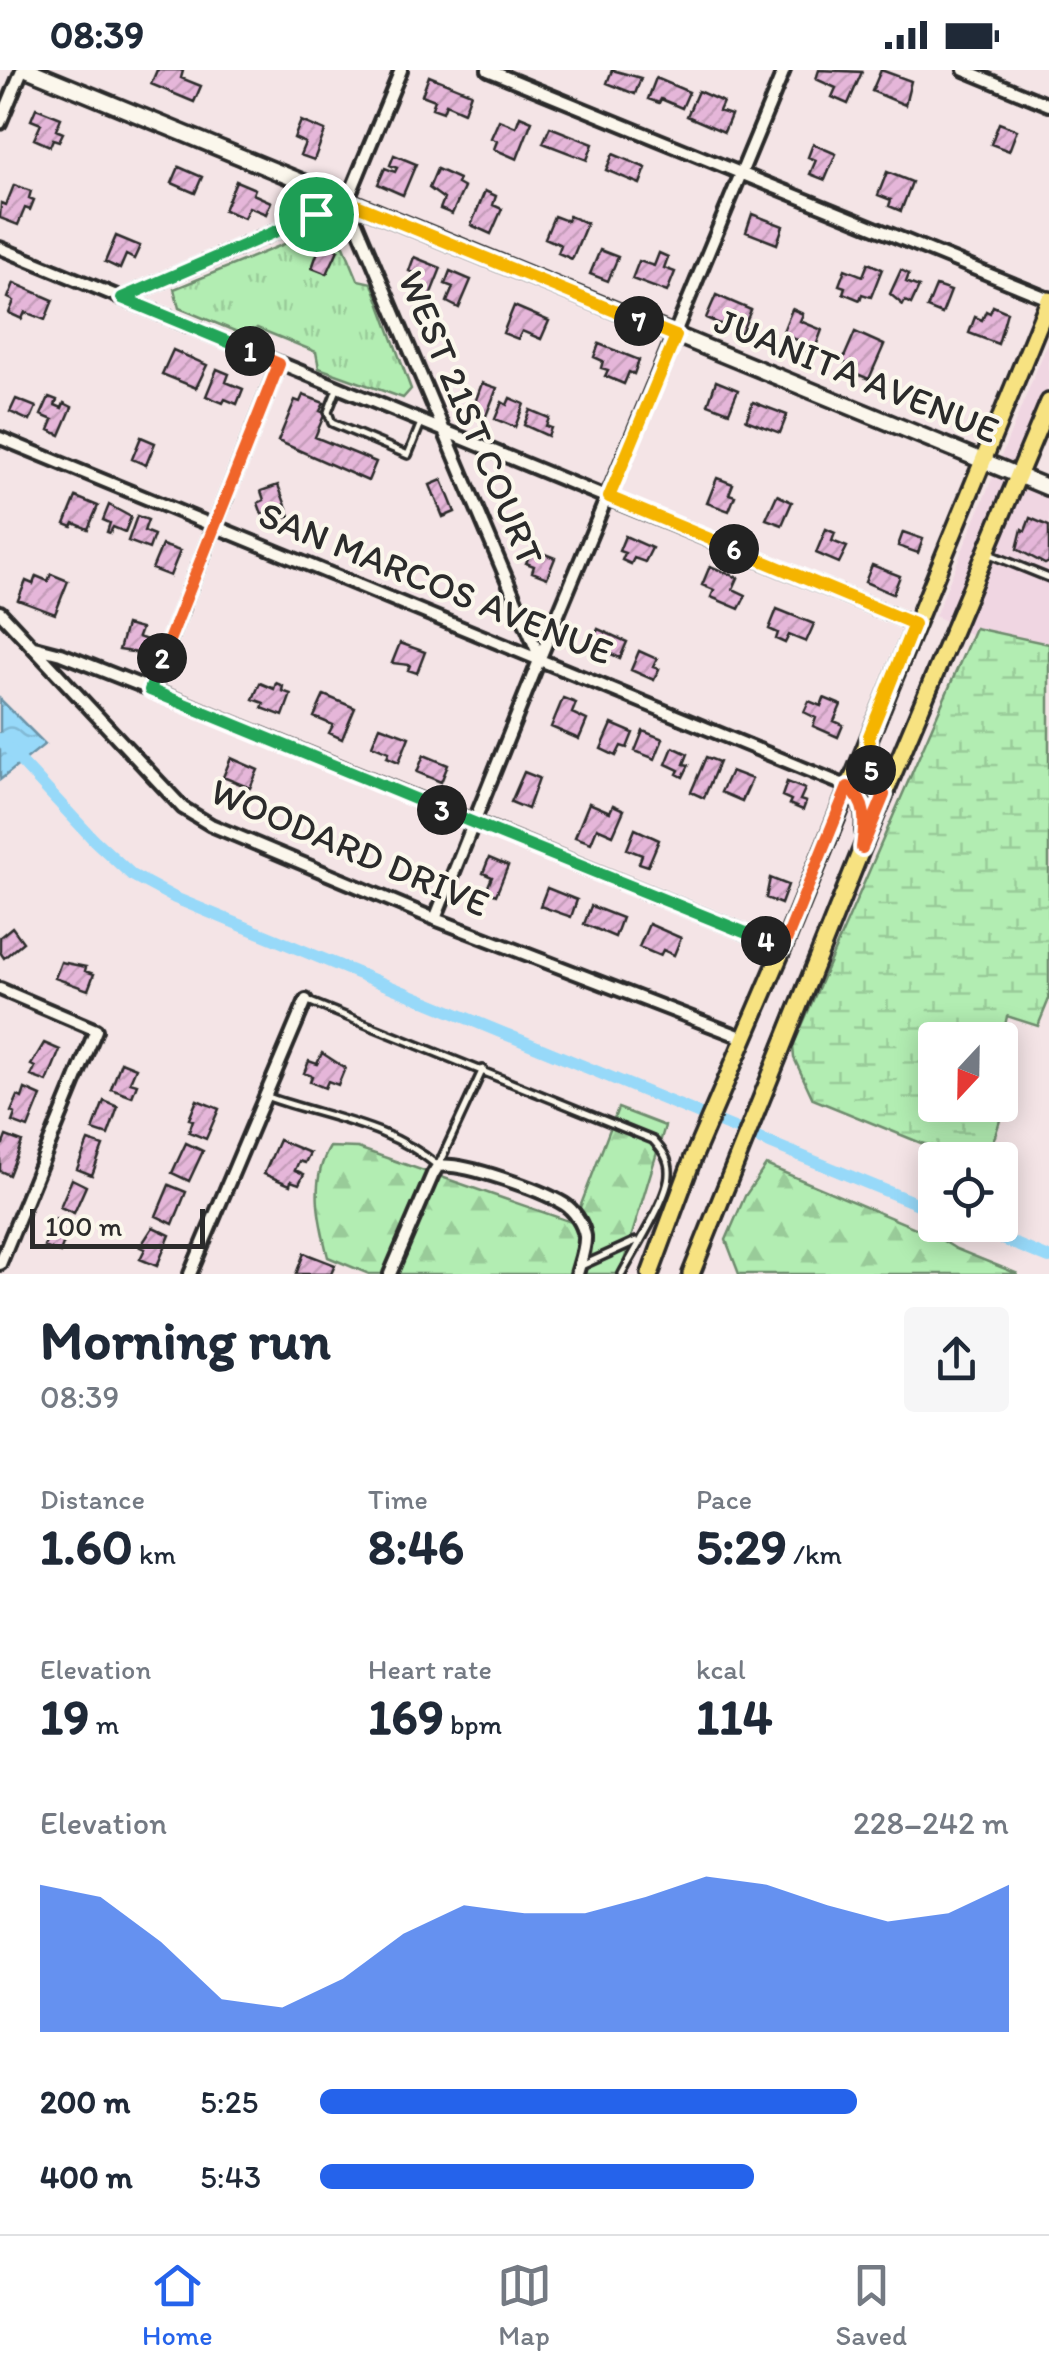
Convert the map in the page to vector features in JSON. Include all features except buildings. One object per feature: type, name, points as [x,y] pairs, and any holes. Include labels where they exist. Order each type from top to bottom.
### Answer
[{"type":"main road","points":[[650,1274],[693,1158],[1049,300]]},
{"type":"main road","points":[[691,1274],[862,848],[1049,402]]},
{"type":"main road","points":[[869,736],[872,781],[884,795]]},
{"type":"main road","points":[[848,787],[860,796],[865,812],[862,848]]},
{"type":"street","points":[[0,123],[26,70]]},
{"type":"street","name":"JUANITA AVENUE","points":[[26,70],[1049,488]]},
{"type":"street","points":[[122,298],[347,201],[401,70]]},
{"type":"street","points":[[488,70],[1049,300]]},
{"type":"street","points":[[435,919],[784,70]]},
{"type":"street","points":[[964,70],[1049,106]]},
{"type":"street","name":"WEST 21ST COURT","points":[[347,201],[540,658]]},
{"type":"street","points":[[0,248],[914,624]]},
{"type":"street","points":[[150,690],[279,364]]},
{"type":"street","name":"SAN MARCOS AVENUE","points":[[0,438],[848,787]]},
{"type":"street","name":"WOODARD DRIVE","points":[[0,612],[183,808],[210,826],[435,919],[744,1038]]},
{"type":"street","points":[[33,647],[62,654],[783,948]]},
{"type":"street","points":[[0,989],[96,1030],[0,1264]]},
{"type":"street","points":[[190,1274],[306,1000]]},
{"type":"street","points":[[390,1274],[438,1166],[476,1170],[564,1204],[578,1218],[586,1238],[578,1270]]},
{"type":"lane","points":[[338,386],[328,412],[332,423],[408,455],[422,420]]},
{"type":"lane","points":[[986,553],[1049,578]]},
{"type":"lane","points":[[306,1000],[653,1140],[666,1154],[670,1173],[666,1189],[622,1274]]},
{"type":"lane","points":[[265,1096],[362,1124],[408,1145],[438,1166],[484,1069]]},
{"type":"lane","points":[[578,1270],[639,1239]]},
{"type":"shaded area","points":[[1049,340],[1049,386],[1016,468],[999,461]]},
{"type":"shaded area","points":[[994,474],[1011,480],[949,623],[935,616]]},
{"type":"shaded area","points":[[1022,485],[1049,496],[1049,644],[976,628],[972,635],[959,629]]},
{"type":"green space","points":[[318,235],[344,246],[358,280],[372,283],[411,389],[403,398],[319,368],[316,352],[257,328],[247,336],[179,308],[174,289],[304,236],[311,240]]},
{"type":"green space","points":[[975,628],[1049,644],[1049,999],[1038,1026],[1007,1016],[1006,1022],[918,1022],[918,1122],[999,1122],[992,1142],[919,1142],[813,1099],[794,1058],[793,1046]]},
{"type":"green space","points":[[618,1108],[665,1126],[620,1274],[369,1274],[328,1257],[318,1187],[330,1147],[358,1148],[574,1223]]},
{"type":"green space","points":[[766,1165],[918,1229],[918,1242],[945,1242],[1018,1274],[739,1274],[726,1240],[745,1196]]},
{"type":"water","points":[[0,699],[45,744],[0,780]]},
{"type":"waterway","points":[[0,739],[132,875],[175,898],[918,1204]]},
{"type":"waterway","points":[[1010,1242],[1049,1258]]},
{"type":"route","points":[[347,201],[676,336],[609,497],[914,624],[869,736],[872,781],[884,795],[862,848],[865,812],[860,796],[848,787],[783,948],[150,690],[279,364],[122,298],[316,214],[347,201]]}]
